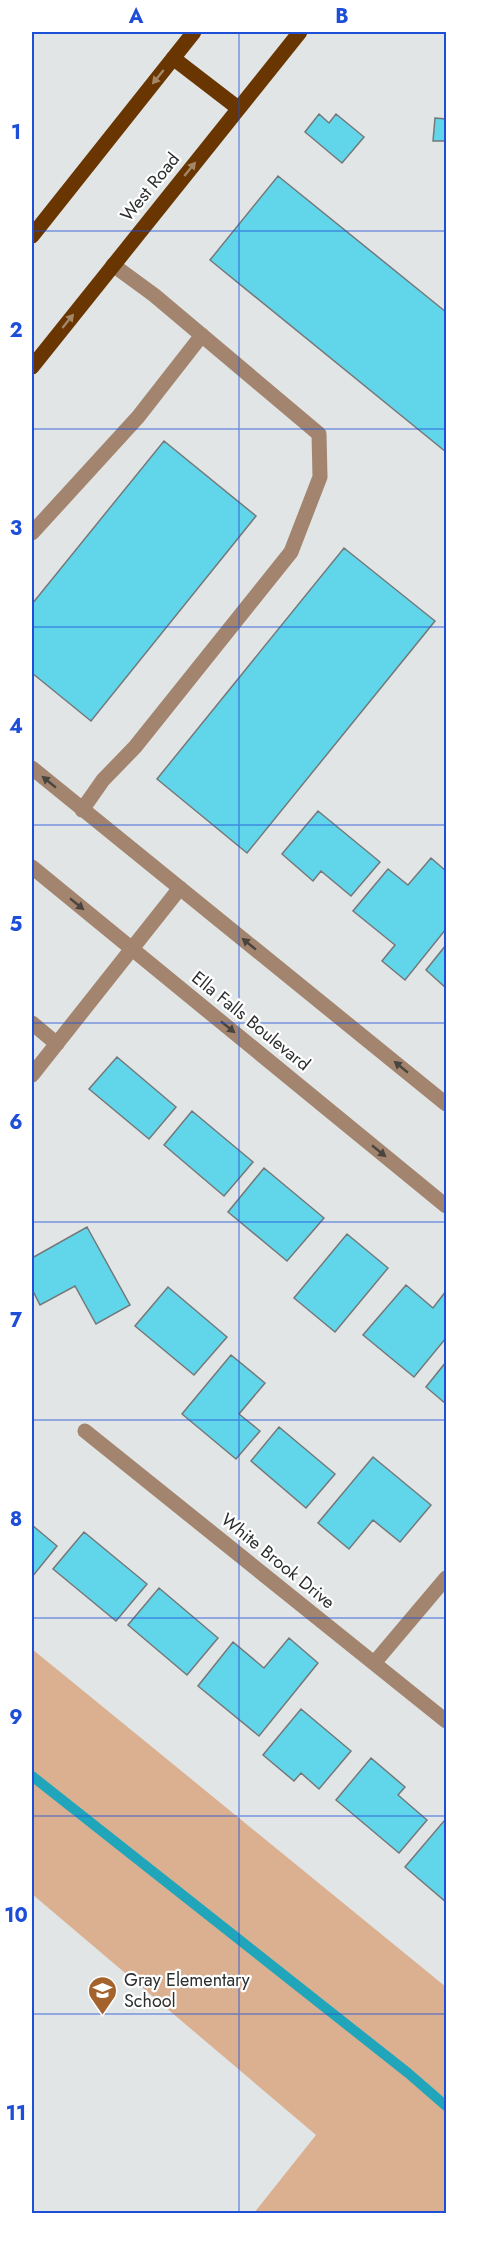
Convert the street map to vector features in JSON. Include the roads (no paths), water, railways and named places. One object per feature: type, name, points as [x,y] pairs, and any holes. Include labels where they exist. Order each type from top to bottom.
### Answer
[{"type":"main road","points":[[32,236],[194,32]]},
{"type":"main road","name":"West Road","points":[[32,366],[300,32]]},
{"type":"main road","points":[[173,58],[238,108]]},
{"type":"street","points":[[82,810],[103,780],[135,747],[291,552],[320,477],[319,434],[154,295],[113,265]]},
{"type":"street","points":[[32,533],[138,417],[202,336]]},
{"type":"street","points":[[32,768],[447,1104]]},
{"type":"street","name":"Ella Falls Boulevard","points":[[32,867],[447,1206]]},
{"type":"street","points":[[32,1075],[180,888]]},
{"type":"street","points":[[32,1023],[57,1044]]},
{"type":"street","name":"White Brook Drive","points":[[85,1431],[447,1721]]},
{"type":"street","points":[[375,1662],[447,1578]]},
{"type":"waterway","points":[[32,1776],[408,2073],[446,2106]]},
{"type":"place","name":"Gray Elementary School","points":[[103,2016]]}]
